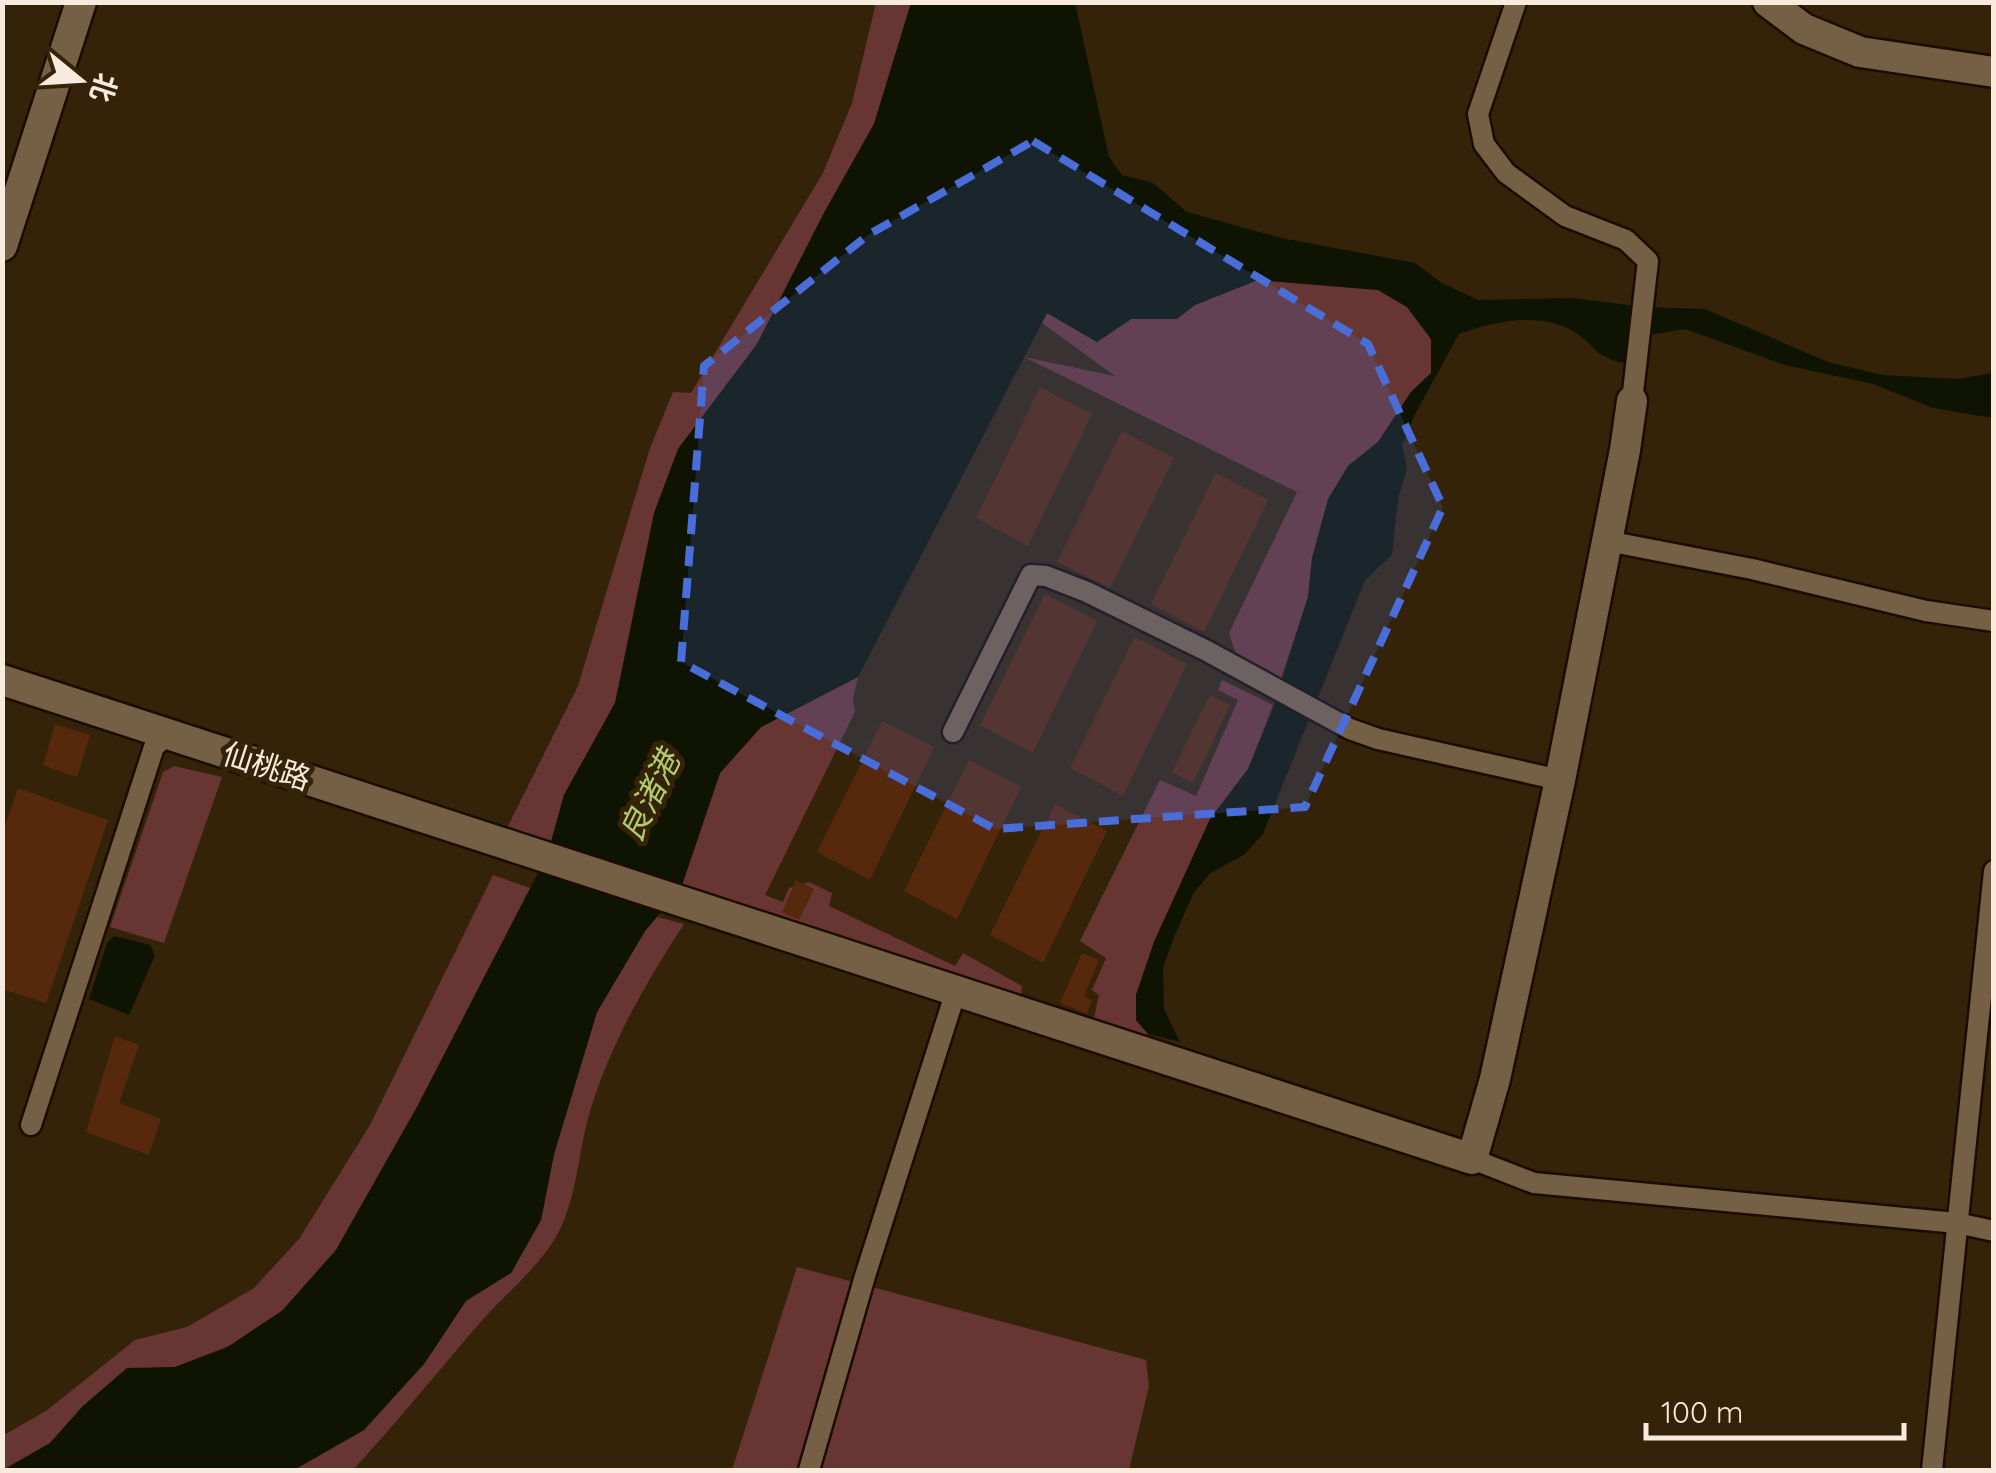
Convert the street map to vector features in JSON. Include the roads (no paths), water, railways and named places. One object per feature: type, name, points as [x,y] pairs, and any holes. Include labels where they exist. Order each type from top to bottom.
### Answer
[{"type":"street","points":[[2,246],[81,2]]},
{"type":"street","points":[[1516,2],[1478,114],[1484,144],[1506,173],[1565,216],[1626,240],[1648,261],[1632,401],[1608,541],[1495,1078],[1472,1160],[1534,1183],[1958,1223],[1994,1231]]},
{"type":"street","points":[[1768,2],[1804,29],[1860,52],[1994,72]]},
{"type":"street","points":[[1608,541],[1752,569],[1926,611],[1994,622]]},
{"type":"street","points":[[953,732],[1032,575],[1046,576],[1087,592],[1350,729],[1378,739],[1560,780]]},
{"type":"street","name":"仙桃路","points":[[2,680],[1472,1160]]},
{"type":"street","points":[[31,1125],[154,747],[168,734]]},
{"type":"street","points":[[1932,1470],[1994,871]]},
{"type":"street","points":[[809,1470],[865,1276],[956,991]]},
{"type":"water","name":"良渚港","points":[[911,3],[1075,3],[1109,157],[1122,175],[1153,183],[1187,212],[1281,238],[1415,263],[1442,283],[1478,300],[1574,298],[1644,307],[1705,309],[1828,362],[1882,375],[1957,379],[1993,373],[1993,418],[1933,408],[1873,384],[1785,365],[1685,329],[1649,335],[1623,363],[1600,354],[1576,333],[1548,322],[1503,322],[1459,334],[1402,445],[1407,469],[1398,498],[1392,555],[1365,580],[1263,834],[1244,855],[1210,873],[1193,894],[1174,937],[1163,968],[1164,1009],[1180,1042],[1148,1034],[1136,1020],[1136,995],[1154,942],[1210,819],[1248,769],[1271,714],[1308,597],[1312,558],[1328,499],[1348,466],[1378,442],[1411,392],[1431,373],[1431,339],[1407,307],[1378,290],[1258,280],[1195,305],[1177,319],[1131,319],[1097,342],[1047,313],[858,677],[761,727],[720,773],[681,888],[645,931],[597,1012],[554,1154],[541,1220],[511,1273],[466,1301],[424,1364],[364,1430],[294,1470],[4,1470],[50,1443],[83,1406],[127,1368],[175,1367],[226,1348],[283,1310],[336,1250],[417,1107],[547,856],[564,795],[615,703],[654,513],[678,449],[757,344],[874,124]]},
{"type":"water","points":[[114,936],[150,945],[155,955],[129,1015],[89,999],[107,943]]}]
